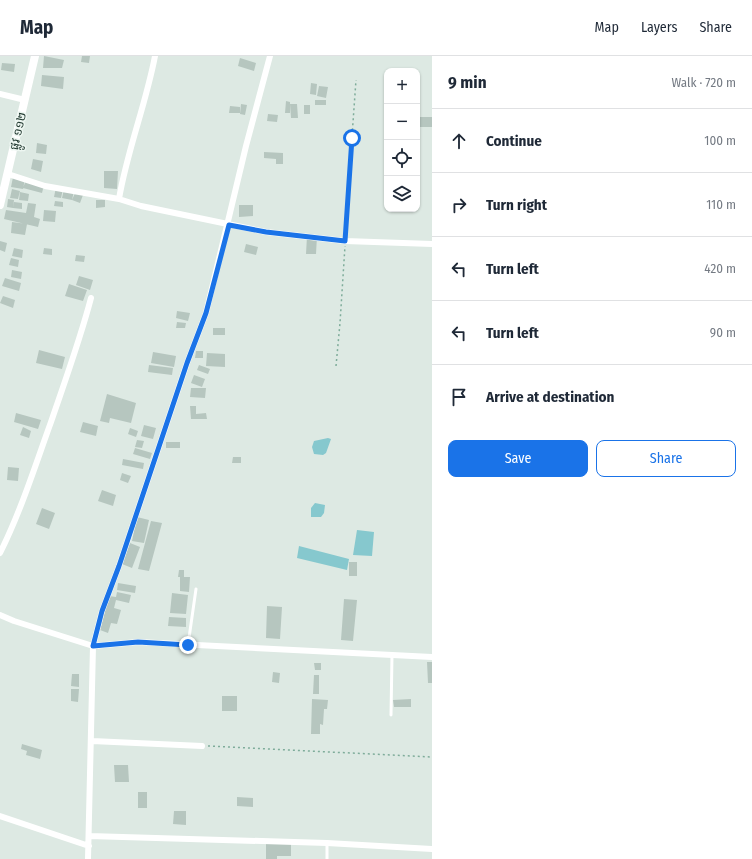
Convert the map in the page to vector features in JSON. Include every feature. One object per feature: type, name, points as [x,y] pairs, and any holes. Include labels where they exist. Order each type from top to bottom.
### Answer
[{"type":"street","name":"ផ្លូវ ១១២","points":[[0,205],[5,178],[36,56]]},
{"type":"street","points":[[119,199],[136,130],[148,90],[154,56]]},
{"type":"street","points":[[88,859],[92,741],[93,646],[102,611],[119,566],[187,363],[206,313],[229,225],[246,146],[270,56]]},
{"type":"street","points":[[0,94],[25,100]]},
{"type":"street","points":[[5,178],[119,199],[141,206],[266,232],[345,241],[432,244]]},
{"type":"street","points":[[0,553],[10,533],[37,463],[68,375],[91,298]]},
{"type":"street","points":[[0,615],[14,621],[93,646],[138,642],[432,657]]},
{"type":"street","points":[[92,741],[202,746]]},
{"type":"street","points":[[0,816],[89,846]]},
{"type":"street","points":[[89,836],[327,843],[432,849]]},
{"type":"lane","points":[[188,645],[196,589]]},
{"type":"lane","points":[[390,715],[392,655]]},
{"type":"lane","points":[[327,843],[327,859]]},
{"type":"path","points":[[336,366],[356,80]]},
{"type":"path","points":[[202,746],[432,757]]},
{"type":"water","points":[[328,438],[331,439],[326,453],[323,455],[314,454],[312,447],[314,441]]},
{"type":"water","points":[[315,503],[325,505],[324,513],[321,517],[311,517],[311,508]]},
{"type":"water","points":[[357,530],[374,532],[372,556],[353,555]]},
{"type":"water","points":[[299,546],[349,559],[347,570],[297,558]]},
{"type":"building","points":[[44,56],[64,60],[62,68],[43,68]]},
{"type":"building","points":[[82,56],[90,56],[89,63],[81,62]]},
{"type":"building","points":[[240,58],[256,63],[254,71],[238,66]]},
{"type":"building","points":[[2,63],[15,64],[14,72],[1,70]]},
{"type":"building","points":[[42,75],[64,77],[63,89],[41,86]]},
{"type":"building","points":[[311,83],[317,84],[316,95],[310,94]]},
{"type":"building","points":[[319,86],[328,87],[326,98],[317,96]]},
{"type":"building","points":[[315,100],[326,100],[326,105],[315,105]]},
{"type":"building","points":[[286,101],[290,102],[290,113],[285,113]]},
{"type":"building","points":[[241,104],[247,105],[245,115],[240,114]]},
{"type":"building","points":[[290,104],[297,104],[298,118],[291,118]]},
{"type":"building","points":[[304,105],[310,105],[310,114],[304,114]]},
{"type":"building","points":[[230,106],[240,107],[240,113],[229,113]]},
{"type":"building","points":[[268,114],[278,115],[277,122],[267,121]]},
{"type":"building","points":[[420,117],[432,117],[432,127],[420,127]]},
{"type":"building","points":[[37,143],[47,145],[46,154],[36,153]]},
{"type":"building","points":[[264,152],[283,153],[283,164],[276,164],[276,159],[264,158]]},
{"type":"building","points":[[33,159],[43,161],[41,172],[31,169]]},
{"type":"building","points":[[104,171],[118,171],[117,189],[104,188]]},
{"type":"building","points":[[13,177],[25,179],[23,189],[11,187]]},
{"type":"building","points":[[26,180],[44,185],[42,193],[23,188]]},
{"type":"building","points":[[56,187],[63,189],[61,198],[54,197]]},
{"type":"building","points":[[12,189],[20,191],[18,199],[10,198]]},
{"type":"building","points":[[64,189],[74,191],[72,200],[62,198]]},
{"type":"building","points":[[20,192],[29,194],[28,201],[19,200]]},
{"type":"building","points":[[75,193],[83,195],[80,203],[72,200]]},
{"type":"building","points":[[8,199],[14,200],[13,208],[7,207]]},
{"type":"building","points":[[96,200],[105,200],[105,207],[96,208]]},
{"type":"building","points":[[55,201],[63,202],[63,207],[54,206]]},
{"type":"building","points":[[14,202],[22,203],[22,209],[13,208]]},
{"type":"building","points":[[28,203],[36,204],[34,217],[40,219],[38,227],[4,219],[6,210],[26,213]]},
{"type":"building","points":[[239,205],[253,205],[253,216],[239,217]]},
{"type":"building","points":[[44,210],[56,211],[55,222],[43,221]]},
{"type":"building","points":[[12,222],[27,224],[25,235],[11,233]]},
{"type":"building","points":[[307,236],[317,236],[316,254],[306,254]]},
{"type":"building","points":[[0,241],[7,243],[5,252],[0,250]]},
{"type":"building","points":[[246,244],[258,247],[256,255],[244,252]]},
{"type":"building","points":[[14,248],[23,250],[22,258],[12,256]]},
{"type":"building","points":[[44,248],[52,249],[52,255],[43,254]]},
{"type":"building","points":[[76,255],[85,256],[84,262],[75,261]]},
{"type":"building","points":[[11,258],[19,260],[18,267],[9,265]]},
{"type":"building","points":[[12,270],[22,272],[21,279],[11,277]]},
{"type":"building","points":[[79,276],[93,280],[90,290],[76,285]]},
{"type":"building","points":[[5,278],[21,283],[19,291],[2,286]]},
{"type":"building","points":[[69,284],[87,290],[83,301],[65,296]]},
{"type":"building","points":[[3,296],[15,300],[13,308],[0,303]]},
{"type":"building","points":[[177,311],[190,313],[188,321],[176,318]]},
{"type":"building","points":[[177,322],[186,323],[185,328],[176,328]]},
{"type":"building","points":[[213,328],[225,328],[225,335],[213,335]]},
{"type":"building","points":[[39,350],[65,357],[62,369],[36,363]]},
{"type":"building","points":[[196,351],[203,351],[203,358],[195,358]]},
{"type":"building","points":[[153,352],[176,356],[174,367],[151,363]]},
{"type":"building","points":[[207,353],[225,354],[225,367],[206,366]]},
{"type":"building","points":[[149,365],[173,368],[172,375],[148,372]]},
{"type":"building","points":[[199,365],[210,369],[208,374],[197,370]]},
{"type":"building","points":[[194,375],[205,379],[202,387],[191,383]]},
{"type":"building","points":[[191,388],[206,388],[205,398],[190,397]]},
{"type":"building","points":[[107,394],[136,403],[131,423],[110,418],[109,423],[100,421]]},
{"type":"building","points":[[190,406],[196,406],[196,414],[206,413],[207,419],[191,419]]},
{"type":"building","points":[[16,413],[41,420],[38,429],[14,422]]},
{"type":"building","points":[[83,422],[98,426],[96,436],[80,432]]},
{"type":"building","points":[[144,425],[156,428],[153,439],[141,436]]},
{"type":"building","points":[[23,427],[31,431],[29,438],[20,435]]},
{"type":"building","points":[[130,428],[138,431],[136,437],[128,434]]},
{"type":"building","points":[[137,440],[144,441],[142,448],[135,447]]},
{"type":"building","points":[[166,442],[180,442],[180,448],[166,448]]},
{"type":"building","points":[[135,448],[152,453],[150,459],[133,454]]},
{"type":"building","points":[[233,457],[241,457],[241,463],[232,463]]},
{"type":"building","points":[[123,459],[144,463],[143,469],[122,465]]},
{"type":"building","points":[[8,467],[19,468],[18,481],[7,480]]},
{"type":"building","points":[[122,473],[131,476],[128,483],[120,480]]},
{"type":"building","points":[[102,490],[116,495],[113,506],[98,501]]},
{"type":"building","points":[[42,508],[55,513],[49,529],[36,524]]},
{"type":"building","points":[[137,517],[149,520],[144,543],[132,541]]},
{"type":"building","points":[[151,521],[162,523],[149,571],[138,569]]},
{"type":"building","points":[[130,543],[140,547],[132,568],[122,564]]},
{"type":"building","points":[[349,562],[357,562],[357,576],[349,576]]},
{"type":"building","points":[[179,570],[184,570],[184,577],[190,577],[189,592],[180,591],[180,577],[178,577]]},
{"type":"building","points":[[118,583],[136,586],[135,593],[117,590]]},
{"type":"building","points":[[117,592],[131,595],[129,603],[116,600],[114,608],[121,610],[117,624],[111,623],[108,633],[100,630],[109,596],[116,597]]},
{"type":"building","points":[[172,593],[188,595],[186,614],[170,613]]},
{"type":"building","points":[[344,599],[357,600],[353,641],[341,640]]},
{"type":"building","points":[[267,606],[282,607],[280,639],[266,638]]},
{"type":"building","points":[[169,617],[186,618],[186,627],[168,626]]},
{"type":"building","points":[[427,662],[432,662],[432,683],[428,683]]},
{"type":"building","points":[[314,663],[321,663],[321,670],[315,670]]},
{"type":"building","points":[[273,672],[280,673],[279,683],[272,682]]},
{"type":"building","points":[[72,674],[79,674],[79,687],[71,686]]},
{"type":"building","points":[[314,675],[319,675],[319,694],[313,694]]},
{"type":"building","points":[[71,689],[79,689],[78,702],[71,701]]},
{"type":"building","points":[[222,696],[237,696],[237,711],[222,711]]},
{"type":"building","points":[[312,699],[328,700],[327,709],[324,709],[323,725],[320,724],[320,734],[311,734]]},
{"type":"building","points":[[411,699],[411,707],[394,707],[393,700]]},
{"type":"building","points":[[22,744],[42,750],[40,759],[26,755],[27,751],[21,749]]},
{"type":"building","points":[[114,765],[128,765],[129,782],[115,782]]},
{"type":"building","points":[[138,792],[147,792],[147,808],[138,808]]},
{"type":"building","points":[[237,797],[253,798],[253,807],[237,806]]},
{"type":"building","points":[[174,811],[186,811],[186,825],[173,824]]},
{"type":"building","points":[[266,844],[291,844],[291,856],[277,856],[277,859],[266,859]]},
{"type":"route","points":[[188,645],[138,642],[93,646],[102,611],[119,566],[187,363],[206,313],[229,225],[266,232],[345,241],[352,138]]}]
